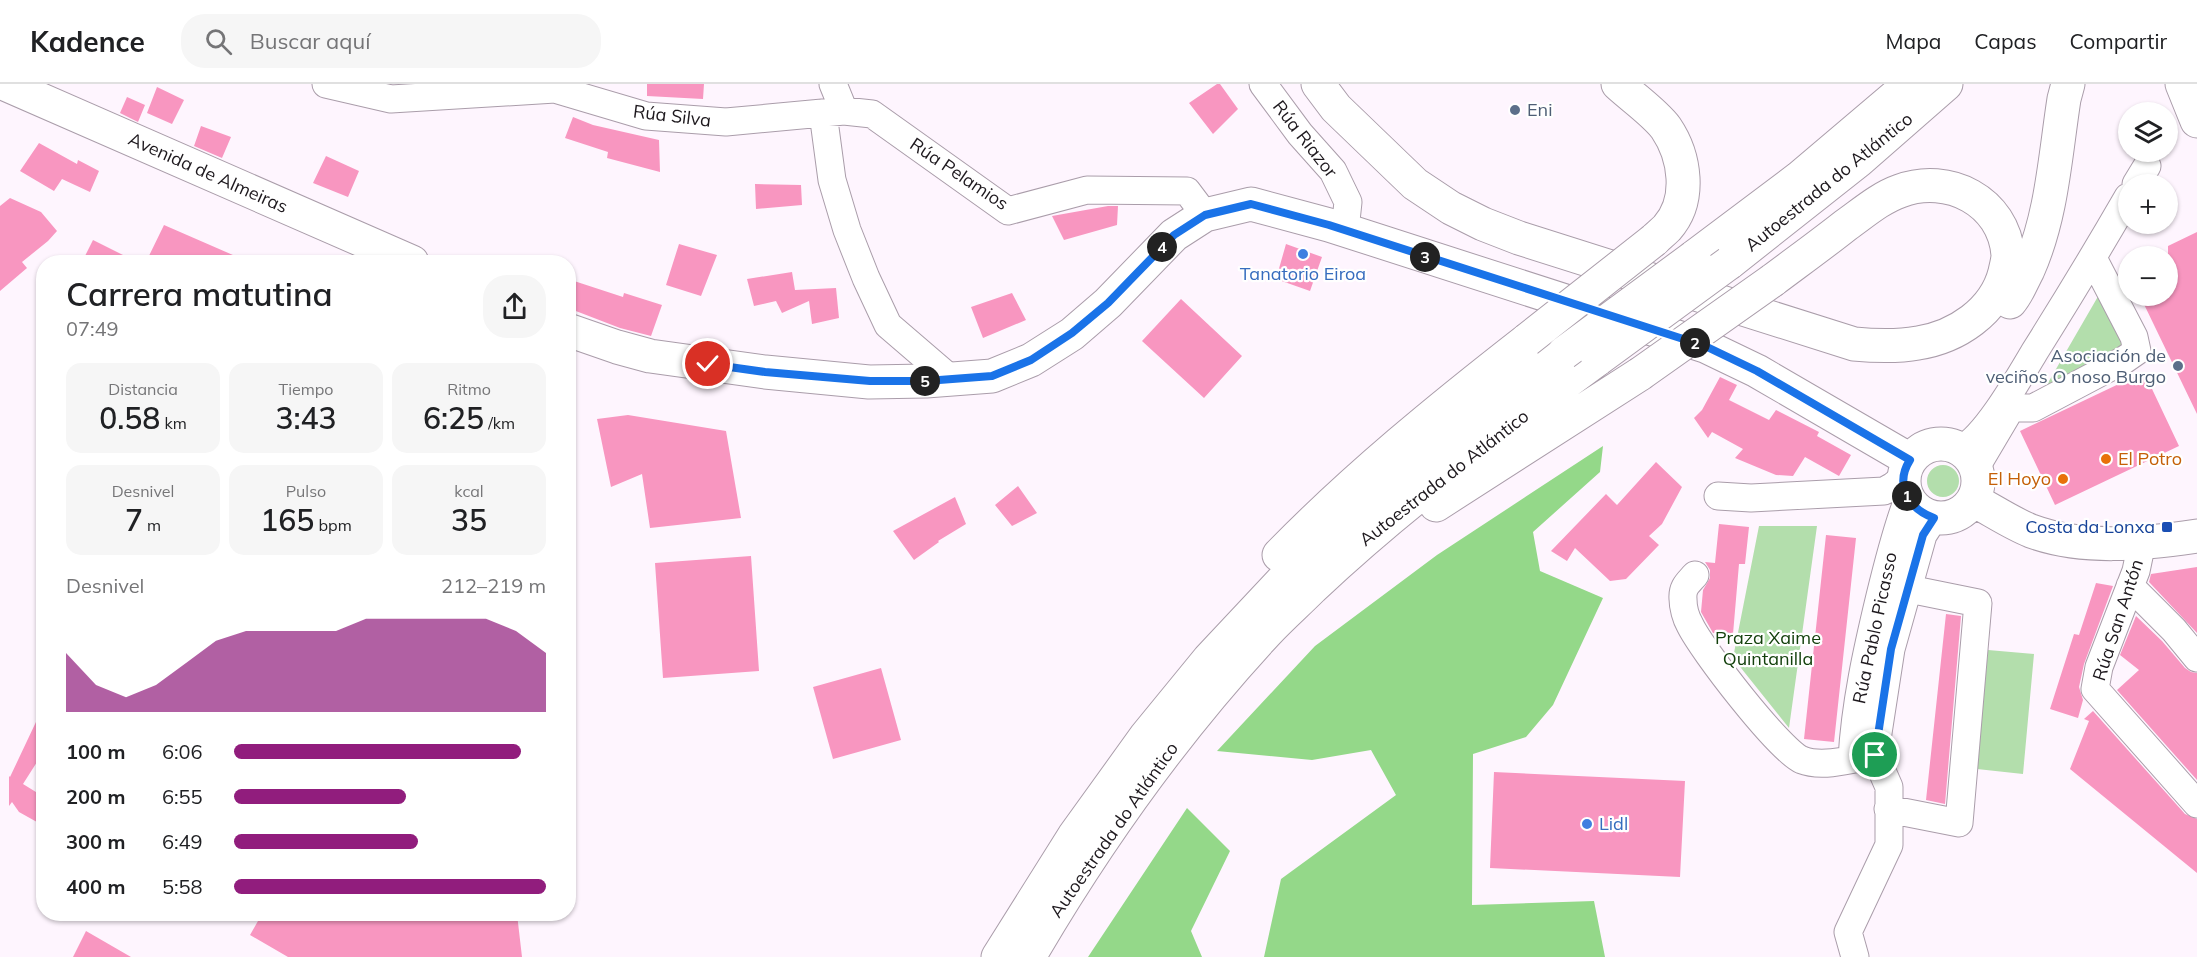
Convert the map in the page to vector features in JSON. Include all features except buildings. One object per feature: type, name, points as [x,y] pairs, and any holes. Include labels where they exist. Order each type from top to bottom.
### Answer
[{"type":"main road","name":"Avenida de Almeiras","points":[[5,84],[396,255]]},
{"type":"main road","points":[[1299,84],[1314,106],[1365,158],[1436,217],[1461,231],[1495,245],[1740,325],[1832,353],[1870,361],[1909,360],[1941,352],[1973,338],[1996,319],[2017,295],[2036,251],[2048,206],[2068,84]]},
{"type":"main road","points":[[1318,84],[1336,108],[1415,184],[1451,208],[1483,224],[1520,238],[1854,344],[1888,346],[1920,343],[1950,334],[1974,320],[1991,302],[2003,279],[2008,256],[2003,234],[1992,212],[1974,197],[1952,187],[1927,185],[1900,190],[1876,203],[1773,280],[1640,374],[1388,537],[1346,556]]},
{"type":"main road","points":[[1146,736],[1178,671],[1255,581],[1301,533],[1384,457],[1483,374],[1668,227],[1676,214],[1682,195],[1683,172],[1676,147],[1665,126],[1618,84]]},
{"type":"main road","name":"Autoestrada do Atlántico","points":[[998,957],[1074,836],[1146,736],[1209,659],[1286,577],[1362,510],[1476,418],[1799,178],[1910,84]]},
{"type":"main road","name":"Autoestrada do Atlántico","points":[[1029,957],[1099,847],[1154,769],[1215,690],[1268,631],[1346,556],[1400,510],[1502,430],[1729,263],[1858,161],[1946,84]]},
{"type":"main road","points":[[2182,84],[2197,121]]},
{"type":"main road","points":[[576,333],[650,356],[765,372],[870,381],[952,380],[992,376],[1031,360],[1064,339],[1108,303],[1174,235],[1205,215],[1251,204],[1345,231],[1705,346],[1757,371],[1907,493],[1946,519],[1967,508],[1973,500],[1978,487],[1978,475],[1968,458],[1947,444],[1935,444],[1924,447],[1907,493]]},
{"type":"main road","points":[[1973,500],[2030,530],[2070,542],[2142,542],[2197,536]]},
{"type":"street","name":"Rúa Silva","points":[[326,84],[391,99],[555,89],[646,116],[726,122],[833,112]]},
{"type":"street","points":[[833,84],[831,180],[855,249],[888,325],[952,380]]},
{"type":"street","name":"Rúa Riazor","points":[[1263,84],[1300,134],[1333,171],[1348,202],[1345,231]]},
{"type":"street","name":"Rúa Pelamios","points":[[833,112],[872,114],[1008,211],[1086,190],[1187,191],[1205,215]]},
{"type":"street","points":[[1968,458],[1968,446],[1979,435],[2012,388],[2118,214]]},
{"type":"street","points":[[1968,458],[2011,408],[2033,408],[2137,351],[2134,337],[2093,258]]},
{"type":"street","points":[[1718,496],[1751,498],[1907,493]]},
{"type":"street","name":"Rúa Pablo Picasso","points":[[1863,757],[1923,535],[1907,493]]},
{"type":"street","name":"Rúa Pablo Picasso","points":[[1855,957],[1848,932],[1889,845],[1889,787],[1863,757],[1854,725],[1868,646],[1907,493]]},
{"type":"street","name":"Rúa San Antón","points":[[2142,542],[2136,572],[2099,667],[2095,689],[2197,804]]},
{"type":"street","points":[[1695,575],[1684,587],[1683,600],[1688,623],[1714,663],[1788,751],[1802,760],[1830,763],[1863,757]]},
{"type":"street","points":[[2130,586],[2174,630],[2197,658]]},
{"type":"street","points":[[1888,808],[1959,823],[1978,603],[1909,589]]},
{"type":"green space","points":[[2100,293],[2127,347],[2045,388]]},
{"type":"green space","points":[[1603,446],[1600,472],[1533,532],[1540,571],[1603,598],[1553,705],[1526,737],[1473,754],[1472,905],[1594,901],[1605,957],[1264,957],[1281,879],[1396,795],[1371,750],[1312,760],[1217,751],[1315,646],[1437,555]]},
{"type":"green space","points":[[1943,465],[1955,469],[1959,481],[1955,493],[1943,497],[1931,493],[1927,481],[1931,469]]},
{"type":"green space","name":"Praza Xaime Quintanilla","points":[[1759,526],[1817,526],[1789,728],[1733,658]]},
{"type":"green space","points":[[1988,650],[2034,654],[2023,774],[1977,769]]},
{"type":"green space","points":[[1187,808],[1230,851],[1191,931],[1202,957],[1088,957]]},
{"type":"place","name":"Eni","points":[[1515,110]]},
{"type":"place","name":"Tanatorio Eiroa","points":[[1303,254]]},
{"type":"place","name":"Asociación de veciños O noso Burgo","points":[[2178,366]]},
{"type":"place","name":"El Potro","points":[[2106,459]]},
{"type":"place","name":"El Hoyo","points":[[2063,479]]},
{"type":"place","name":"Costa da Lonxa","points":[[2167,527]]},
{"type":"place","name":"Lidl","points":[[1587,824]]},
{"type":"route","points":[[708,364],[765,372],[870,381],[952,380],[992,376],[1031,360],[1072,333],[1108,303],[1174,235],[1205,215],[1251,204],[1329,225],[1705,346],[1757,371],[1910,460],[1904,474],[1907,497],[1923,514],[1934,518],[1923,535],[1891,649],[1875,755]]}]
